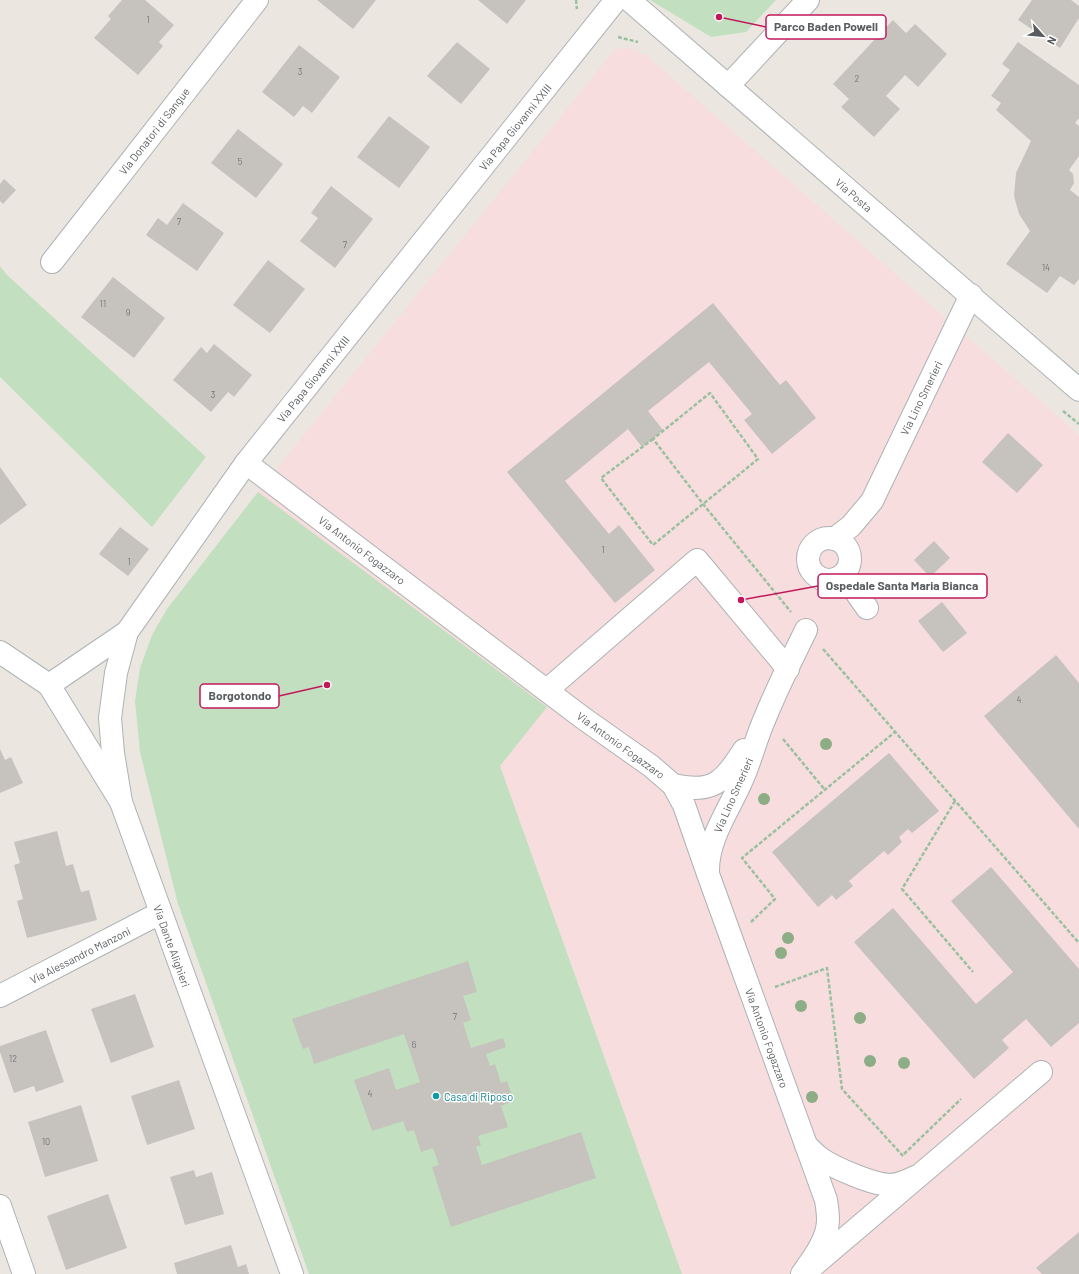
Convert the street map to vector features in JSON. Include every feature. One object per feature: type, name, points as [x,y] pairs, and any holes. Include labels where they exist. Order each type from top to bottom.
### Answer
[{"type":"street","name":"Via Papa Giovanni XXIII","points":[[121,802],[113,753],[110,718],[116,673],[128,632],[246,463],[616,0]]},
{"type":"street","name":"Via Posta","points":[[629,0],[1079,390]]},
{"type":"street","points":[[728,86],[808,0]]},
{"type":"street","name":"Via Donatori di Sangue","points":[[52,262],[250,2]]},
{"type":"street","name":"Via Lino Smerieri","points":[[872,501],[871,513],[845,569],[835,580],[822,579],[816,576],[809,565],[810,552],[813,547],[824,539],[834,539],[851,526],[872,501],[971,295]]},
{"type":"street","name":"Via Antonio Fogazzaro","points":[[246,463],[547,690],[651,766],[673,785],[684,804],[826,1200],[828,1220],[821,1244],[803,1274]]},
{"type":"street","points":[[834,539],[842,543],[850,554],[845,569],[853,588],[867,608]]},
{"type":"street","points":[[547,690],[697,560],[788,669]]},
{"type":"street","name":"Via Lino Smerieri","points":[[708,874],[710,849],[742,780],[765,717],[806,630]]},
{"type":"street","points":[[49,685],[128,632]]},
{"type":"street","name":"Via Dante Alighieri","points":[[0,652],[49,685],[121,802],[292,1274]]},
{"type":"street","name":"Via Lino Smerieri","points":[[673,785],[693,789],[720,782],[729,773],[765,717]]},
{"type":"street","name":"Via Alessandro Manzoni","points":[[0,996],[160,913]]},
{"type":"street","points":[[803,1274],[1041,1072]]},
{"type":"street","points":[[806,1145],[819,1157],[836,1167],[874,1182],[891,1185],[903,1183],[920,1175]]},
{"type":"street","points":[[0,1206],[24,1274]]},
{"type":"path","points":[[576,0],[577,9],[616,36],[639,42]]},
{"type":"path","points":[[710,393],[758,459],[653,545],[601,478],[653,439],[710,393]]},
{"type":"path","points":[[1061,408],[1079,424]]},
{"type":"path","points":[[653,439],[703,504],[806,630],[1079,943]]},
{"type":"path","points":[[765,717],[825,790]]},
{"type":"path","points":[[732,941],[775,899],[742,858],[895,732]]},
{"type":"path","points":[[955,801],[902,889],[973,972]]},
{"type":"path","points":[[752,996],[827,968],[842,1089],[920,1175]]},
{"type":"path","points":[[902,1156],[961,1099]]},
{"type":"shaded area","points":[[630,48],[646,55],[1079,435],[1079,1274],[682,1274],[500,766],[258,492],[615,49]]},
{"type":"green space","points":[[650,0],[776,0],[746,32],[711,37]]},
{"type":"green space","points":[[0,266],[7,275],[206,457],[152,527],[0,377]]},
{"type":"green space","points":[[258,492],[547,707],[500,766],[682,1274],[309,1274],[178,904],[140,752],[135,701],[140,668],[152,635],[167,609]]},
{"type":"building","points":[[122,0],[145,0],[174,25],[159,42],[163,46],[138,75],[94,38],[111,19],[108,16]]},
{"type":"building","points":[[317,0],[376,0],[353,29]]},
{"type":"building","points":[[478,0],[526,0],[507,24]]},
{"type":"building","points":[[1032,0],[1071,0],[1079,6],[1079,18],[1060,48],[1018,20]]},
{"type":"building","points":[[893,20],[906,33],[915,24],[947,54],[918,87],[905,75],[886,96],[900,109],[874,137],[841,107],[849,99],[833,84]]},
{"type":"building","points":[[457,42],[490,69],[461,104],[427,76]]},
{"type":"building","points":[[1018,42],[1079,85],[1079,118],[1075,123],[1079,126],[1079,156],[1069,170],[1073,174],[1074,183],[1070,190],[1079,197],[1079,279],[1074,285],[1060,276],[1047,293],[1006,264],[1030,231],[1019,214],[1014,196],[1016,173],[1031,141],[996,110],[1001,103],[991,96],[1010,70],[1002,64]]},
{"type":"building","points":[[299,45],[340,77],[312,113],[303,106],[294,117],[262,92]]},
{"type":"building","points":[[389,116],[430,147],[399,188],[357,157]]},
{"type":"building","points":[[238,129],[283,164],[256,198],[211,163]]},
{"type":"building","points":[[4,179],[16,190],[3,204],[0,201],[0,184]]},
{"type":"building","points":[[331,186],[373,219],[335,268],[300,241],[318,218],[311,213]]},
{"type":"building","points":[[183,203],[224,233],[197,271],[146,235],[158,218],[167,225]]},
{"type":"building","points":[[268,260],[305,289],[270,333],[233,305]]},
{"type":"building","points":[[113,277],[165,318],[134,358],[81,317]]},
{"type":"building","points":[[713,303],[780,385],[786,380],[816,418],[772,454],[744,420],[752,414],[709,362],[648,411],[663,430],[653,439],[642,447],[628,429],[565,481],[609,534],[619,525],[655,570],[615,603],[507,472]]},
{"type":"building","points":[[214,344],[252,375],[234,397],[228,392],[211,412],[173,380],[201,347],[207,353]]},
{"type":"building","points":[[1008,433],[1043,465],[1017,493],[982,462]]},
{"type":"building","points":[[0,467],[27,505],[0,525]]},
{"type":"building","points":[[120,527],[149,549],[128,576],[99,554]]},
{"type":"building","points":[[934,541],[950,558],[930,577],[914,560]]},
{"type":"building","points":[[942,602],[967,633],[943,652],[918,621]]},
{"type":"building","points":[[1056,655],[1079,683],[1079,829],[984,716]]},
{"type":"building","points":[[0,749],[5,760],[11,757],[23,783],[0,793]]},
{"type":"building","points":[[889,753],[939,811],[912,833],[908,829],[899,837],[902,842],[888,855],[884,851],[849,881],[853,886],[836,900],[832,895],[818,907],[772,852]]},
{"type":"building","points":[[57,831],[66,866],[73,864],[81,892],[89,890],[97,920],[27,938],[17,901],[23,899],[14,865],[20,863],[14,842]]},
{"type":"building","points":[[991,867],[1079,969],[1079,1023],[1051,1047],[1026,1019],[1002,1040],[1009,1048],[974,1079],[854,942],[893,908],[976,1004],[1013,972],[951,901]]},
{"type":"building","name":"Casa di Riposo","points":[[468,961],[477,992],[463,996],[471,1020],[463,1023],[471,1048],[503,1038],[506,1047],[486,1054],[490,1066],[495,1064],[501,1083],[507,1081],[514,1101],[501,1106],[508,1127],[478,1136],[481,1145],[476,1147],[482,1165],[581,1132],[596,1178],[451,1227],[432,1167],[439,1165],[433,1148],[421,1152],[414,1130],[407,1132],[403,1121],[372,1131],[354,1080],[389,1068],[396,1090],[420,1082],[404,1034],[314,1064],[309,1047],[303,1049],[292,1019]]},
{"type":"building","points":[[135,994],[154,1047],[111,1063],[91,1009]]},
{"type":"building","points":[[46,1030],[64,1082],[36,1092],[34,1086],[14,1093],[0,1052],[0,1046]]},
{"type":"building","points":[[179,1080],[195,1129],[147,1145],[131,1096]]},
{"type":"building","points":[[81,1105],[98,1161],[45,1177],[28,1122]]},
{"type":"building","points":[[194,1170],[196,1177],[212,1172],[224,1214],[185,1225],[170,1177]]},
{"type":"building","points":[[108,1194],[127,1248],[66,1270],[47,1216]]},
{"type":"building","points":[[1079,1232],[1079,1274],[1042,1274],[1036,1268]]},
{"type":"building","points":[[231,1245],[238,1267],[246,1264],[249,1274],[177,1274],[174,1263]]},
{"type":"place","name":"Parco Baden Powell","points":[[719,17]]},
{"type":"place","name":"Ospedale Santa Maria Bianca","points":[[741,600]]},
{"type":"place","name":"Borgotondo","points":[[327,685]]},
{"type":"place","name":"Casa di Riposo","points":[[436,1096]]}]
